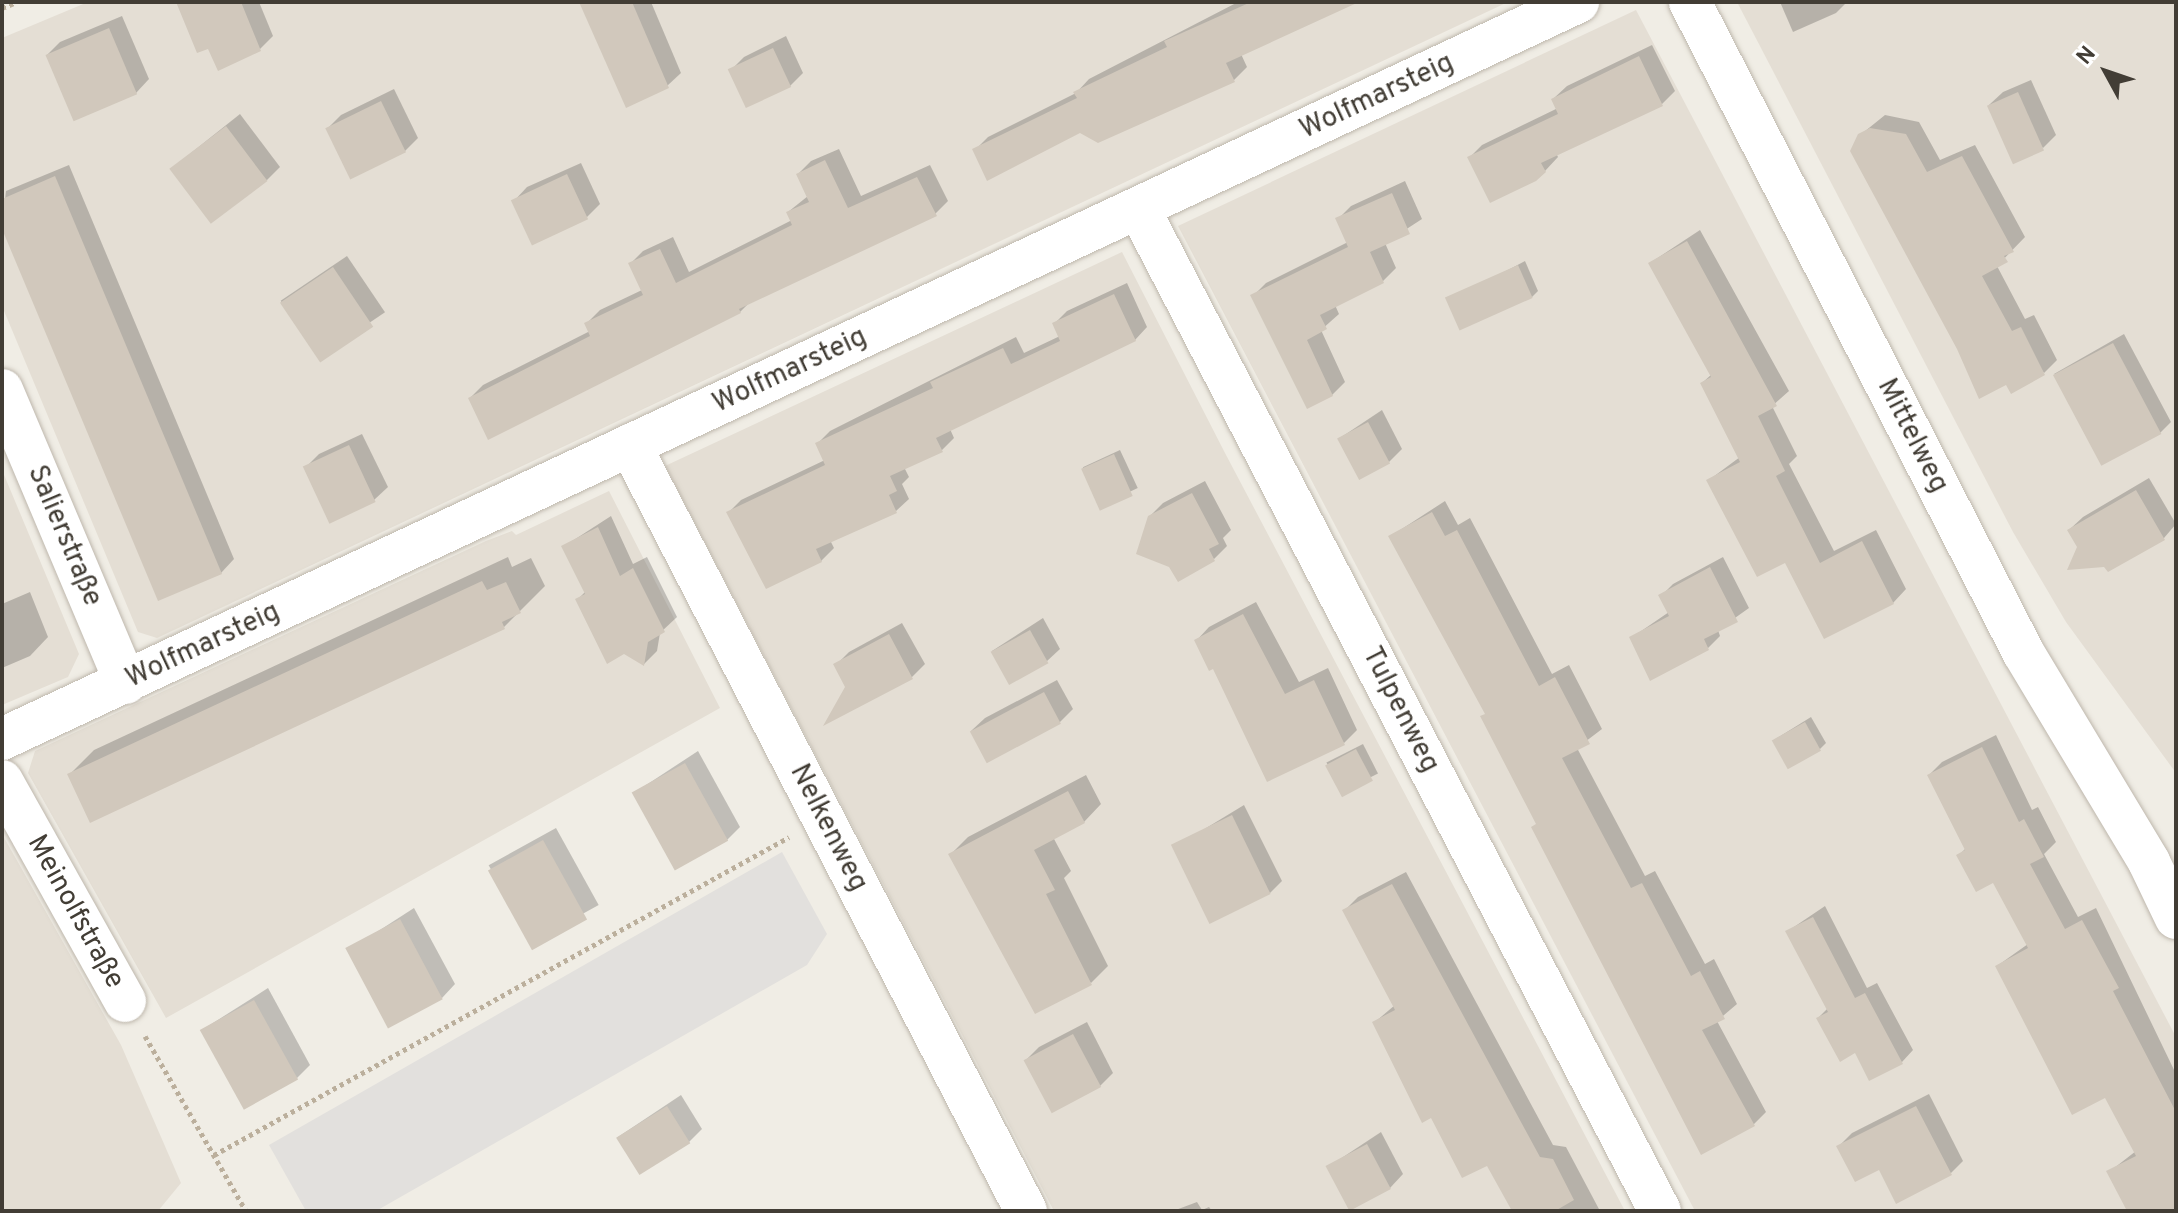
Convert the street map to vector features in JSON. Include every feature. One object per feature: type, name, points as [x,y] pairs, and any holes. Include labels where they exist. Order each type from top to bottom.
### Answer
[{"type":"street","name":"Wolfmarsteig","points":[[2,739],[1578,2]]},
{"type":"street","name":"Mittelweg","points":[[1690,2],[2023,652],[2162,869],[2176,918]]},
{"type":"street","name":"Tulpenweg","points":[[1139,209],[1660,1211]]},
{"type":"street","name":"Salierstraße","points":[[2,390],[126,683]]},
{"type":"street","name":"Nelkenweg","points":[[630,445],[1026,1211]]},
{"type":"street","name":"Meinolfstraße","points":[[2,781],[125,1001]]},
{"type":"path","points":[[2,8],[17,2]]},
{"type":"path","points":[[214,1155],[795,834]]},
{"type":"path","points":[[125,1001],[246,1211]]},
{"type":"shaded area","points":[[88,2],[1508,2],[157,638],[138,632],[2,306],[2,38]]},
{"type":"shaded area","points":[[1737,2],[2176,2],[2176,773],[2066,622],[2013,532]]},
{"type":"shaded area","points":[[1636,10],[2176,1037],[2176,1211],[1695,1211],[1178,226]]},
{"type":"shaded area","points":[[1122,252],[1625,1211],[1054,1211],[665,466]]},
{"type":"shaded area","points":[[2,470],[79,654],[68,677],[2,705]]},
{"type":"shaded area","points":[[609,491],[720,708],[166,1018],[28,773],[35,751],[486,541],[512,531],[516,535]]},
{"type":"shaded area","points":[[2,834],[121,1045],[181,1183],[158,1211],[2,1211]]},
{"type":"shaded area","points":[[782,852],[827,934],[807,965],[376,1211],[306,1211],[269,1145]]},
{"type":"building","points":[[176,2],[241,2],[261,51],[218,71],[208,49],[197,53]]},
{"type":"building","points":[[579,2],[632,2],[669,88],[626,108]]},
{"type":"building","points":[[1251,2],[1359,2],[1226,63],[1235,82],[1098,143],[1080,133],[987,181],[972,149],[1077,98],[1073,92],[1167,47],[1164,41]]},
{"type":"building","points":[[109,28],[137,94],[74,121],[45,55]]},
{"type":"building","points":[[773,48],[791,87],[746,108],[728,69]]},
{"type":"building","points":[[1639,56],[1663,106],[1541,163],[1546,172],[1536,181],[1490,203],[1467,157],[1558,114],[1551,99]]},
{"type":"building","points":[[2018,92],[2044,150],[2013,164],[1987,106]]},
{"type":"building","points":[[381,101],[406,152],[350,179],[325,128]]},
{"type":"building","points":[[226,126],[268,181],[211,224],[169,169]]},
{"type":"building","points":[[1870,128],[1906,134],[1927,172],[1962,156],[2014,252],[2004,256],[2008,262],[1982,276],[2012,331],[2021,327],[2045,375],[2011,394],[2006,385],[1979,399],[1957,349],[1850,151],[1858,134]]},
{"type":"building","points":[[825,160],[848,208],[917,177],[937,216],[739,309],[741,313],[488,440],[468,398],[590,336],[584,323],[643,295],[628,263],[660,249],[676,283],[792,225],[786,212],[809,202],[796,174]]},
{"type":"building","points":[[567,174],[588,219],[532,246],[511,200]]},
{"type":"building","points":[[55,176],[222,574],[158,601],[2,229],[2,199]]},
{"type":"building","points":[[1392,193],[1410,234],[1370,252],[1384,283],[1320,315],[1327,329],[1307,340],[1333,396],[1307,409],[1250,295],[1348,247],[1335,218]]},
{"type":"building","points":[[1687,241],[1777,406],[1758,416],[1785,471],[1776,476],[1820,563],[1862,541],[1894,604],[1824,639],[1785,563],[1757,577],[1706,480],[1740,462],[1700,383],[1711,377],[1648,263]]},
{"type":"building","points":[[1518,265],[1533,298],[1460,330],[1445,298]]},
{"type":"building","points":[[333,267],[373,327],[320,362],[280,303]]},
{"type":"building","points":[[1114,294],[1136,341],[936,438],[943,452],[890,476],[897,491],[889,495],[897,513],[816,549],[822,562],[766,589],[726,512],[825,465],[815,443],[933,388],[930,382],[1003,348],[1011,364],[1060,341],[1052,323]]},
{"type":"building","points":[[2113,343],[2161,434],[2101,466],[2053,375]]},
{"type":"building","points":[[1368,422],[1390,463],[1359,480],[1337,438]]},
{"type":"building","points":[[349,445],[376,502],[329,524],[303,467]]},
{"type":"building","points":[[1114,454],[1133,496],[1100,511],[1081,469]]},
{"type":"building","points":[[2136,490],[2165,540],[2108,572],[2104,567],[2067,570],[2077,547],[2067,530]]},
{"type":"building","points":[[1192,493],[1219,544],[1209,549],[1215,561],[1178,582],[1169,567],[1136,554],[1148,516]]},
{"type":"building","points":[[1432,512],[1445,536],[1457,530],[1539,686],[1555,677],[1590,744],[1562,758],[1631,888],[1642,883],[1691,976],[1700,971],[1725,1019],[1702,1030],[1755,1126],[1701,1155],[1531,827],[1536,824],[1480,716],[1485,714],[1388,536]]},
{"type":"building","points":[[598,527],[620,576],[633,568],[665,632],[648,642],[644,666],[624,654],[607,664],[575,599],[585,594],[561,546]]},
{"type":"building","points":[[1710,567],[1738,622],[1704,639],[1709,650],[1650,681],[1629,637],[1669,616],[1658,595]]},
{"type":"building","points":[[482,581],[487,590],[506,582],[521,613],[502,622],[505,629],[90,823],[67,774]]},
{"type":"building","points":[[1243,614],[1285,694],[1314,680],[1345,745],[1267,782],[1213,669],[1209,671],[1194,640]]},
{"type":"building","points":[[1030,630],[1048,663],[1009,685],[991,652]]},
{"type":"building","points":[[889,634],[913,679],[823,726],[845,687],[833,664]]},
{"type":"building","points":[[1044,692],[1061,724],[987,763],[970,731]]},
{"type":"building","points":[[1805,722],[1821,751],[1788,769],[1772,740]]},
{"type":"building","points":[[1982,747],[2019,822],[2024,819],[2044,857],[2030,864],[2065,929],[2082,920],[2119,988],[2113,991],[2176,1112],[2176,1211],[2127,1211],[2106,1171],[2136,1156],[2105,1098],[2072,1115],[1995,966],[2028,948],[1993,883],[1976,892],[1956,855],[1965,850],[1927,775]]},
{"type":"building","points":[[1356,749],[1373,781],[1342,797],[1325,765]]},
{"type":"building","points":[[685,763],[728,841],[675,870],[632,793]]},
{"type":"building","points":[[1068,791],[1085,823],[1034,850],[1055,890],[1046,894],[1092,985],[1035,1014],[948,854]]},
{"type":"building","points":[[1232,815],[1271,894],[1209,924],[1171,845]]},
{"type":"building","points":[[543,840],[587,920],[532,950],[488,871]]},
{"type":"building","points":[[1392,884],[1540,1157],[1553,1159],[1574,1200],[1555,1211],[1512,1211],[1487,1166],[1462,1178],[1431,1118],[1422,1123],[1372,1022],[1395,1010],[1342,910]]},
{"type":"building","points":[[1813,917],[1855,998],[1865,993],[1903,1064],[1869,1081],[1855,1053],[1840,1062],[1816,1018],[1828,1012],[1785,931]]},
{"type":"building","points":[[400,919],[443,999],[388,1028],[345,948]]},
{"type":"building","points":[[254,1000],[298,1080],[244,1110],[200,1030]]},
{"type":"building","points":[[1073,1034],[1101,1087],[1052,1113],[1024,1060]]},
{"type":"building","points":[[667,1106],[690,1143],[639,1175],[616,1138]]},
{"type":"building","points":[[1916,1106],[1952,1175],[1896,1204],[1879,1170],[1855,1182],[1836,1146]]},
{"type":"building","points":[[1367,1144],[1391,1189],[1349,1211],[1326,1166]]}]
